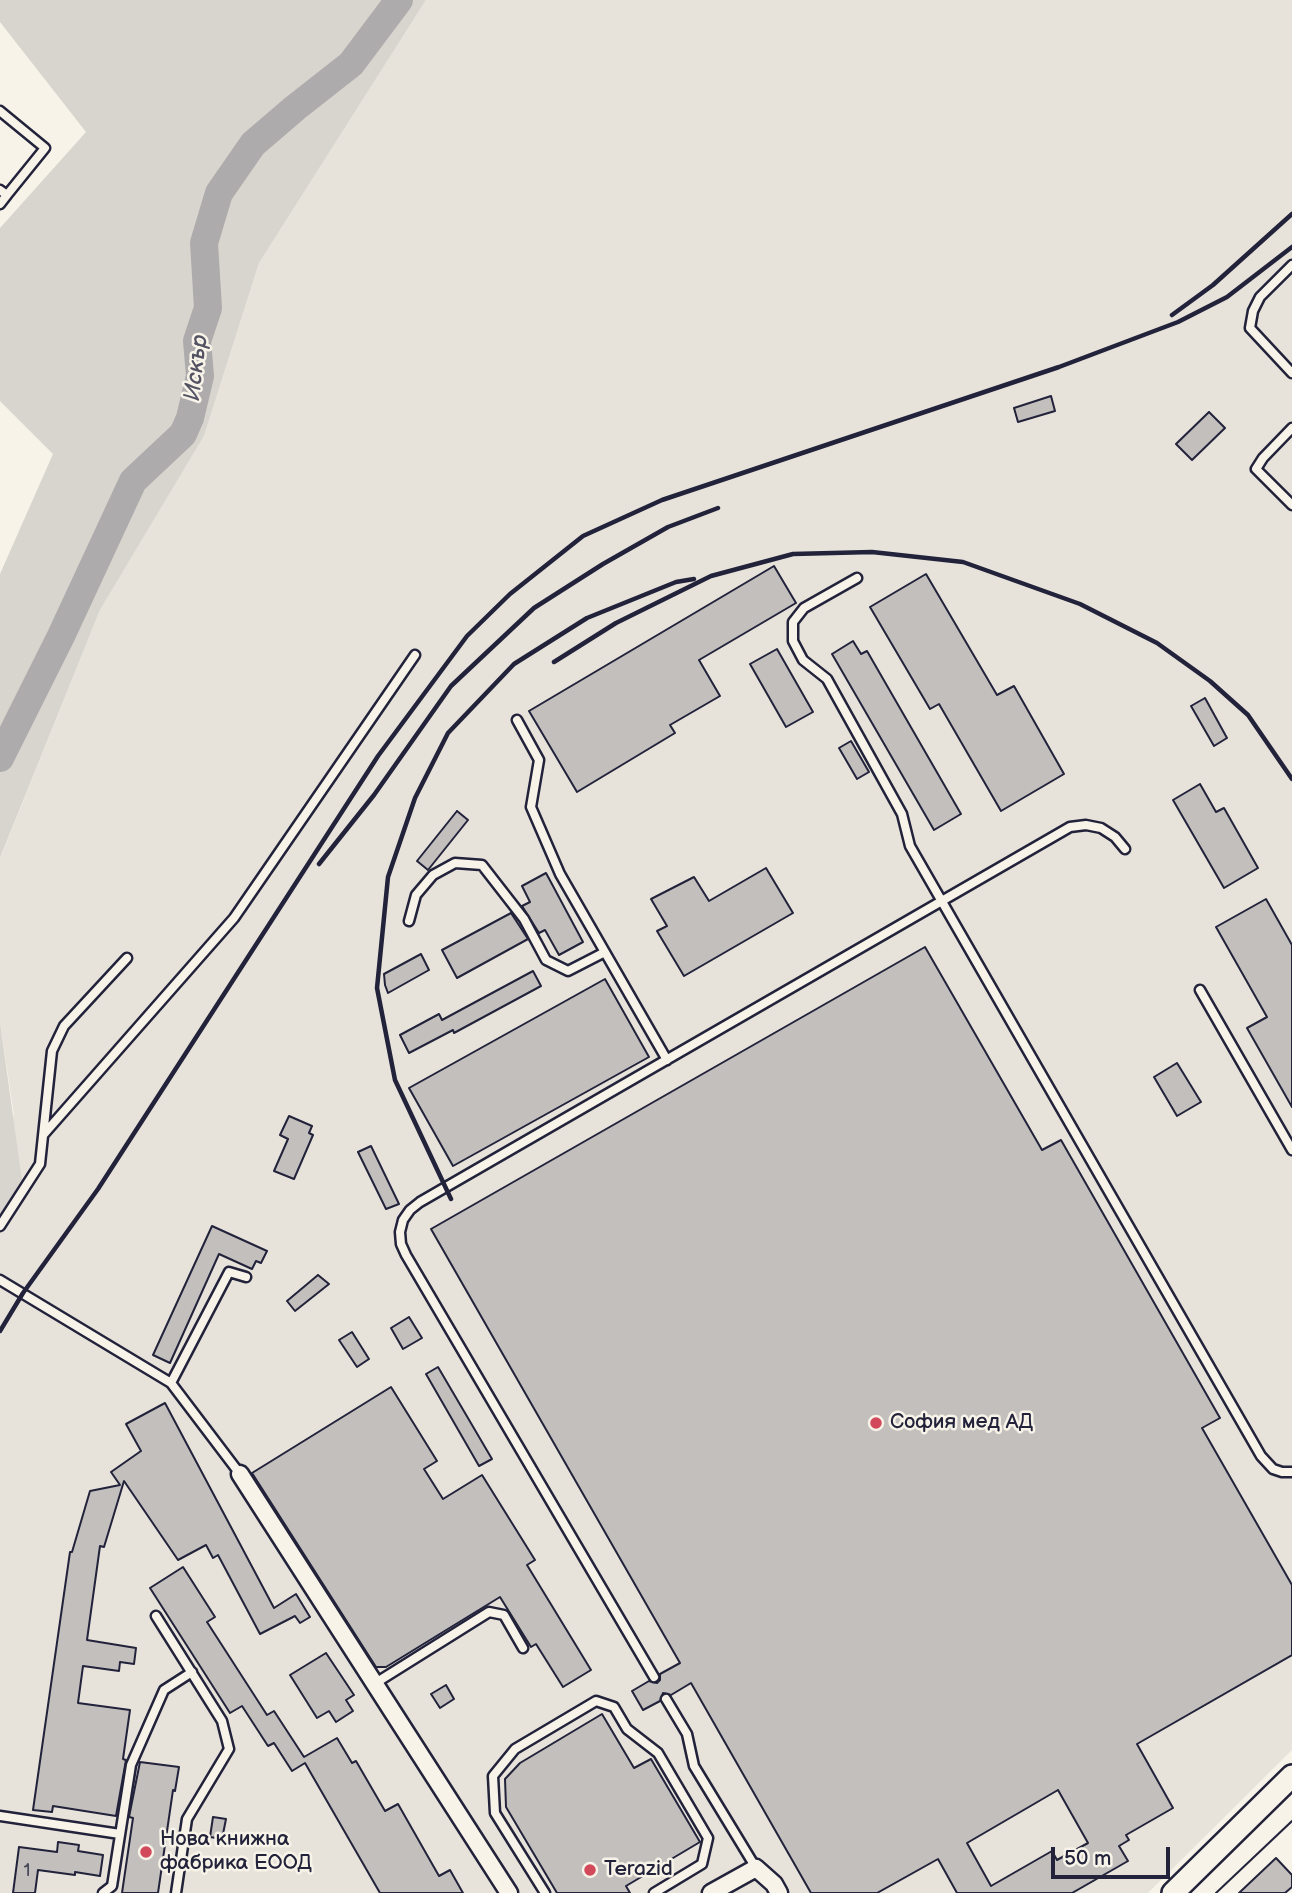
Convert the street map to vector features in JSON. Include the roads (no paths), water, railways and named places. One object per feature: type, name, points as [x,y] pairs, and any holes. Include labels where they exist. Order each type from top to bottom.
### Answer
[{"type":"main road","points":[[1173,1893],[1292,1776]]},
{"type":"street","points":[[240,1474],[509,1893]]},
{"type":"street","points":[[711,1893],[755,1868],[774,1884],[779,1893]]},
{"type":"lane","points":[[0,111],[45,148],[4,192],[0,204]]},
{"type":"lane","points":[[1292,265],[1261,297],[1253,311],[1250,328],[1292,373]]},
{"type":"lane","points":[[1292,428],[1256,469],[1292,505]]},
{"type":"lane","points":[[857,578],[804,608],[793,622],[793,641],[803,660],[827,679],[902,814],[910,846],[1266,1464],[1282,1472],[1292,1472]]},
{"type":"lane","points":[[44,1134],[234,918],[415,655]]},
{"type":"lane","points":[[517,720],[539,760],[531,807],[559,874],[667,1060]]},
{"type":"lane","points":[[654,1677],[406,1255],[401,1244],[403,1220],[420,1202],[1070,827],[1086,825],[1101,828],[1115,836],[1125,849]]},
{"type":"lane","points":[[409,921],[416,895],[433,875],[455,863],[482,866],[524,919],[547,960],[568,971],[605,952]]},
{"type":"lane","points":[[0,1226],[40,1164],[52,1051],[64,1026],[127,957]]},
{"type":"lane","points":[[1200,990],[1292,1150]]},
{"type":"lane","points":[[171,1383],[229,1272],[246,1277]]},
{"type":"lane","points":[[0,1280],[171,1383],[240,1474]]},
{"type":"lane","points":[[374,1684],[489,1612],[504,1615],[523,1648]]},
{"type":"lane","points":[[156,1616],[222,1720],[229,1749],[187,1819],[176,1893]]},
{"type":"lane","points":[[103,1893],[112,1886],[131,1765],[164,1690],[192,1672]]},
{"type":"lane","points":[[666,1699],[687,1734],[694,1766],[755,1868]]},
{"type":"lane","points":[[545,1893],[495,1813],[493,1776],[515,1749],[596,1702],[614,1707],[627,1729],[658,1753],[708,1838],[702,1864],[654,1893]]},
{"type":"lane","points":[[0,1816],[120,1835]]},
{"type":"waterway","name":"Искър","points":[[0,758],[61,636],[133,481],[183,434],[190,418],[200,376],[197,341],[208,308],[204,243],[219,193],[253,144],[351,64],[399,0]]},
{"type":"tram line","points":[[1216,1893],[1292,1821]]},
{"type":"railway","points":[[1172,315],[1213,285],[1292,214]]},
{"type":"railway","points":[[0,1331],[23,1293],[98,1189],[378,756],[467,636],[510,594],[583,536],[662,500],[1059,367],[1178,322],[1227,297],[1292,247]]},
{"type":"railway","points":[[319,864],[374,795],[451,686],[534,608],[668,527],[718,508]]},
{"type":"railway","points":[[554,662],[616,623],[711,576],[793,554],[872,552],[963,562],[1080,604],[1157,643],[1210,681],[1248,715],[1292,779]]},
{"type":"railway","points":[[451,1199],[395,1080],[377,988],[388,877],[415,798],[448,733],[514,664],[587,618],[676,582],[694,579]]},
{"type":"place","name":"София мед АД","points":[[876,1423]]},
{"type":"place","name":"Нова книжна фабрика ЕООД","points":[[146,1852]]},
{"type":"place","name":"Terazid","points":[[590,1870]]}]
